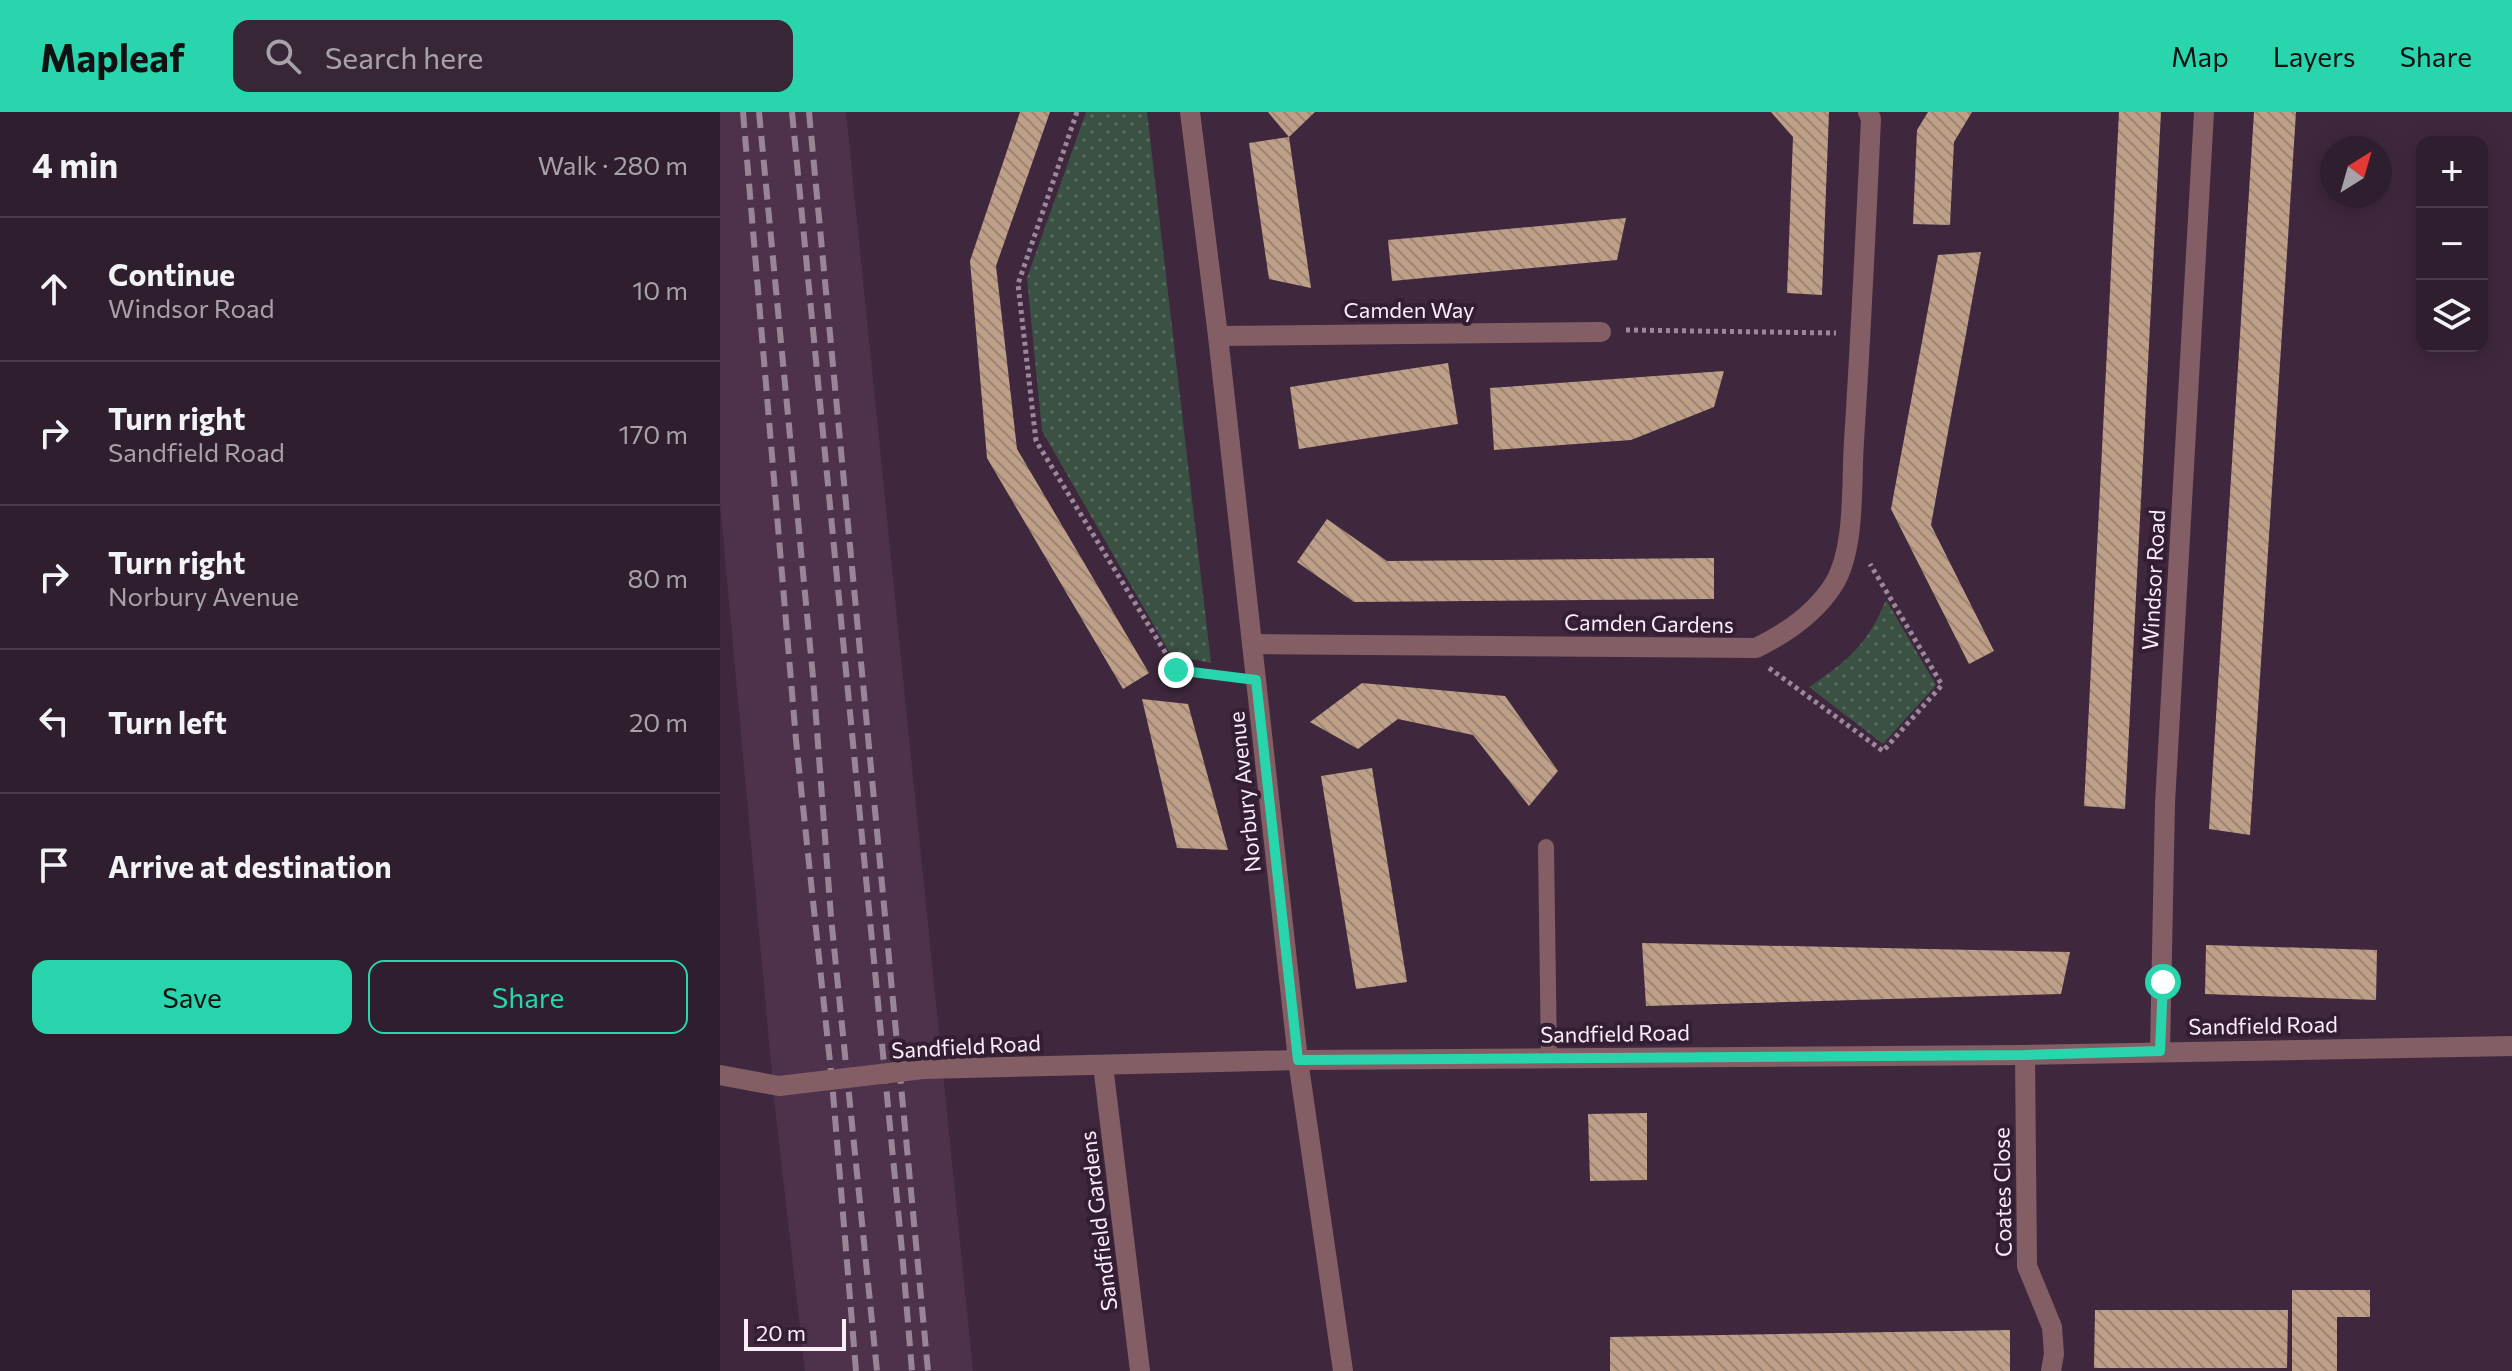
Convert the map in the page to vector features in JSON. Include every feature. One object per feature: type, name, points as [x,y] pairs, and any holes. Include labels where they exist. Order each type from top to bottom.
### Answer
[{"type":"street","name":"Norbury Avenue","points":[[1190,112],[1218,336],[1298,1060],[1343,1371]]},
{"type":"street","name":"Camden Gardens","points":[[1252,644],[1756,648],[1785,634],[1811,613],[1834,583],[1847,547],[1861,333],[1871,119],[1868,112]]},
{"type":"street","name":"Windsor Road","points":[[2160,1051],[2165,803],[2204,112]]},
{"type":"street","name":"Camden Way","points":[[1218,336],[1601,332]]},
{"type":"street","name":"Sandfield Road","points":[[720,1075],[779,1086],[923,1069],[1298,1060],[2025,1055],[2512,1046]]},
{"type":"street","name":"Coates Close","points":[[2025,1055],[2027,1266],[2052,1327],[2054,1354],[2051,1371]]},
{"type":"street","name":"Sandfield Gardens","points":[[1103,1065],[1140,1371]]},
{"type":"lane","points":[[1546,847],[1549,1058]]},
{"type":"path","points":[[1077,112],[1018,284],[1036,441],[1176,670],[1256,680]]},
{"type":"path","points":[[1601,332],[1640,328],[1861,333]]},
{"type":"path","points":[[1756,648],[1770,670],[1883,751],[1942,685],[1868,561],[1847,547]]},
{"type":"shaded area","points":[[720,112],[846,112],[973,1371],[805,1371],[775,1107],[720,502]]},
{"type":"green space","points":[[1086,112],[1147,112],[1211,663],[1171,655],[1042,431],[1027,278]]},
{"type":"green space","points":[[1886,600],[1936,685],[1883,744],[1809,687],[1835,668],[1864,640]]},
{"type":"building","points":[[1020,112],[1050,112],[996,266],[1017,449],[1149,673],[1123,689],[987,458],[970,261]]},
{"type":"building","points":[[1268,112],[1315,112],[1289,137]]},
{"type":"building","points":[[1771,112],[1829,112],[1822,295],[1787,293],[1793,137]]},
{"type":"building","points":[[1928,112],[1972,112],[1954,142],[1950,225],[1913,224],[1917,130]]},
{"type":"building","points":[[2119,112],[2161,112],[2125,809],[2084,806]]},
{"type":"building","points":[[2254,112],[2296,112],[2250,835],[2209,829]]},
{"type":"building","points":[[1289,137],[1311,288],[1269,279],[1249,143]]},
{"type":"building","points":[[1626,218],[1617,260],[1392,281],[1388,240]]},
{"type":"building","points":[[1981,252],[1931,525],[1994,651],[1969,664],[1891,509],[1938,255]]},
{"type":"building","points":[[1448,363],[1458,424],[1299,449],[1290,387]]},
{"type":"building","points":[[1724,371],[1714,407],[1631,440],[1494,450],[1490,388]]},
{"type":"building","points":[[1327,519],[1387,561],[1714,558],[1714,599],[1354,602],[1297,562]]},
{"type":"building","points":[[1362,683],[1505,696],[1558,771],[1529,806],[1473,735],[1398,719],[1358,749],[1310,722]]},
{"type":"building","points":[[1142,699],[1188,704],[1228,850],[1177,848]]},
{"type":"building","points":[[1372,768],[1407,982],[1356,989],[1321,776]]},
{"type":"building","points":[[1642,943],[2070,952],[2061,994],[1646,1006]]},
{"type":"building","points":[[2206,945],[2377,950],[2376,1000],[2205,994]]},
{"type":"building","points":[[1647,1113],[1647,1180],[1590,1181],[1588,1114]]},
{"type":"building","points":[[2292,1290],[2370,1290],[2370,1317],[2337,1317],[2337,1371],[2292,1371]]},
{"type":"building","points":[[2095,1310],[2288,1310],[2287,1368],[2094,1368]]},
{"type":"building","points":[[2010,1330],[2010,1371],[1610,1371],[1610,1337]]},
{"type":"railway","points":[[743,112],[796,740],[832,1081],[856,1371]]},
{"type":"railway","points":[[759,112],[813,677],[831,917],[877,1371]]},
{"type":"railway","points":[[792,112],[912,1371]]},
{"type":"railway","points":[[809,112],[928,1371]]},
{"type":"route","points":[[1176,670],[1256,680],[1298,1060],[2025,1055],[2160,1051],[2163,982]]}]
